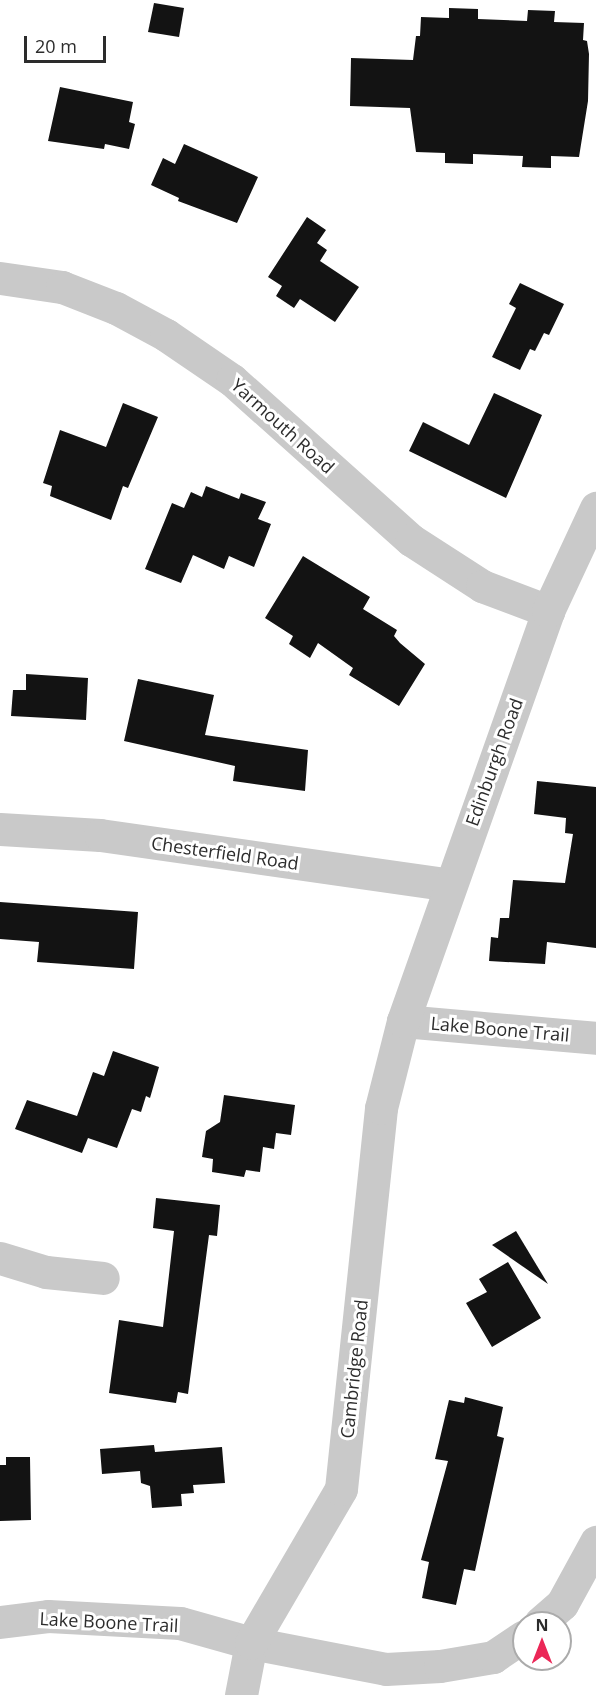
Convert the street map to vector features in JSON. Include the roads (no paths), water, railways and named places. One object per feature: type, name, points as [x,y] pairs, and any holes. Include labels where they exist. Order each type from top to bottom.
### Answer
[{"type":"street","name":"Yarmouth Road","points":[[0,278],[62,287],[116,308],[166,335],[232,380],[411,540],[482,586],[548,611]]},
{"type":"street","name":"Edinburgh Road","points":[[403,1021],[548,611],[596,508]]},
{"type":"street","name":"Chesterfield Road","points":[[0,829],[100,835],[450,885]]},
{"type":"street","name":"Lake Boone Trail","points":[[403,1021],[596,1038]]},
{"type":"street","name":"Cambridge Road","points":[[241,1695],[251,1643],[341,1489],[381,1108],[403,1021]]},
{"type":"street","points":[[0,1258],[46,1272],[103,1278]]},
{"type":"street","points":[[554,1611],[562,1604],[596,1542]]},
{"type":"street","name":"Lake Boone Trail","points":[[0,1622],[48,1616],[180,1623],[251,1643],[386,1669],[440,1666],[492,1657],[512,1644]]}]
